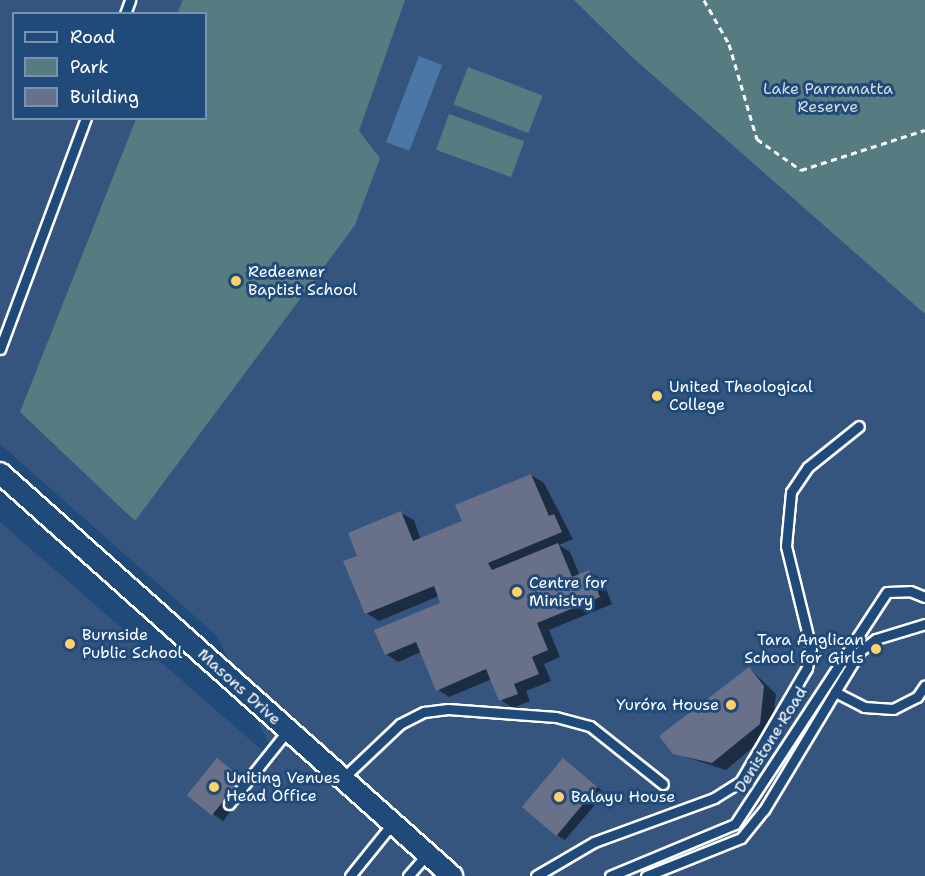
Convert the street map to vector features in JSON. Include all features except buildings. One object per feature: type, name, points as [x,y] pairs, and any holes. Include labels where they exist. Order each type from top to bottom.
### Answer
[{"type":"street","name":"Masons Drive","points":[[0,473],[452,876]]},
{"type":"lane","points":[[0,349],[85,120]]},
{"type":"lane","points":[[536,876],[594,842],[714,798],[740,782],[807,668],[811,648],[786,546],[791,492],[808,467],[859,426]]},
{"type":"lane","name":"Denistone Road","points":[[610,876],[735,824],[887,592],[910,591],[925,597]]},
{"type":"lane","points":[[835,692],[860,651],[876,639],[925,624]]},
{"type":"lane","name":"Denistone Road","points":[[646,876],[741,838],[835,692],[864,707],[893,709],[917,697],[925,685]]},
{"type":"lane","points":[[342,779],[391,730],[424,711],[448,709],[556,717],[590,726],[663,784]]},
{"type":"lane","points":[[229,804],[288,730]]},
{"type":"lane","points":[[350,876],[392,824]]},
{"type":"lane","points":[[408,876],[427,855]]},
{"type":"path","points":[[704,0],[729,44],[757,139],[801,170],[869,152],[925,130]]},
{"type":"shaded area","points":[[0,0],[574,0],[925,314],[925,876],[0,876],[0,522],[279,765],[217,636],[0,444]]},
{"type":"shaded area","points":[[419,56],[442,65],[409,151],[386,142]]},
{"type":"green space","points":[[183,0],[405,0],[359,131],[380,158],[355,225],[135,521],[20,412],[136,120],[207,120],[207,12],[177,12]]},
{"type":"green space","name":"Lake Parramatta Reserve","points":[[574,0],[925,0],[925,314],[633,58]]},
{"type":"green space","points":[[468,67],[543,96],[528,133],[454,104]]},
{"type":"green space","points":[[449,114],[524,141],[511,177],[436,150]]},
{"type":"place","name":"Redeemer Baptist School","points":[[236,281]]},
{"type":"place","name":"United Theological College","points":[[657,396]]},
{"type":"place","name":"Centre for Ministry","points":[[517,592]]},
{"type":"place","name":"Burnside Public School","points":[[70,644]]},
{"type":"place","name":"Tara Anglican School for Girls","points":[[876,649]]},
{"type":"place","name":"Yuróra House","points":[[731,705]]},
{"type":"place","name":"Uniting Venues Head Office","points":[[214,787]]},
{"type":"place","name":"Balayu House","points":[[559,797]]}]
